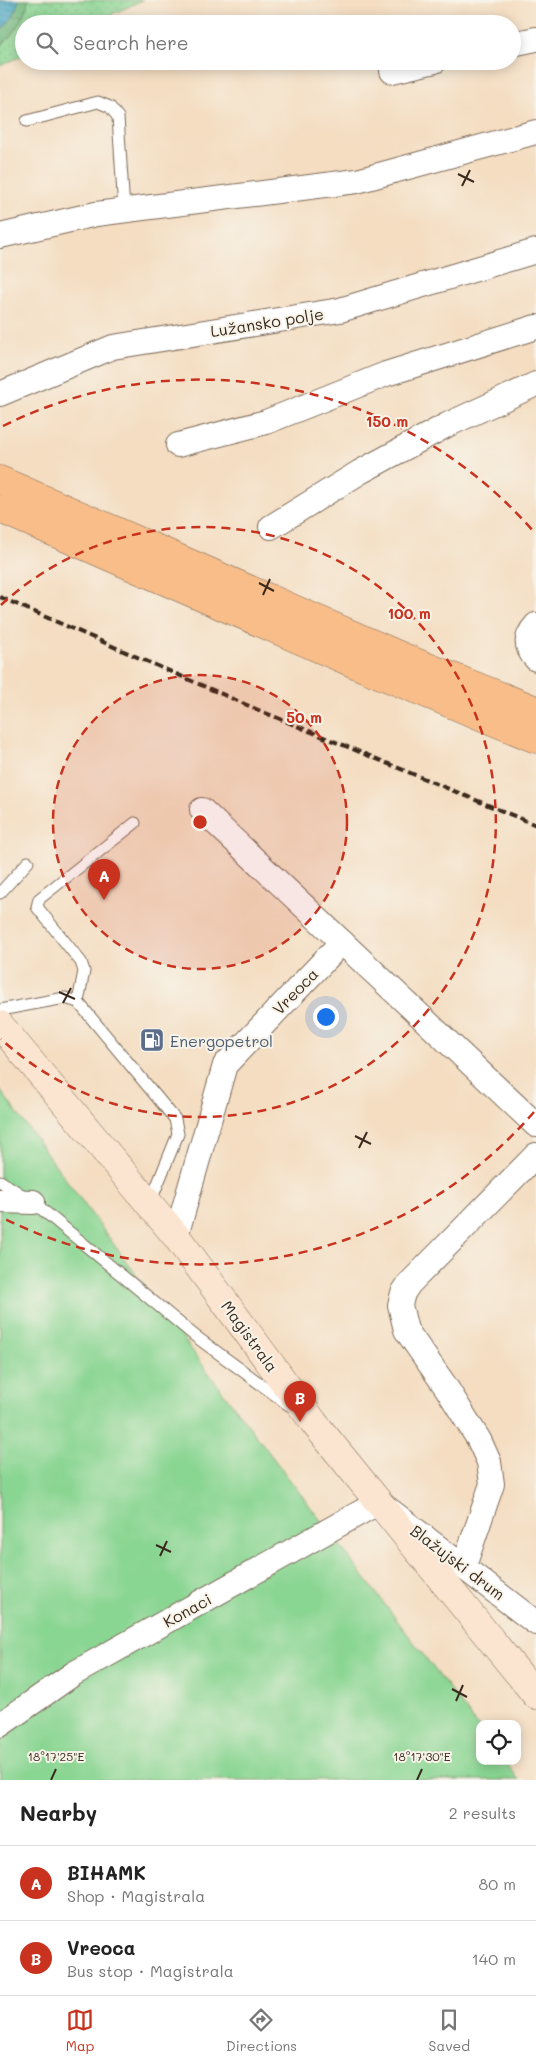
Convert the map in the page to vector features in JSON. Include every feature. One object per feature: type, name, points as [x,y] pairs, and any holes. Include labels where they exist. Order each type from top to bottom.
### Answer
[{"type":"highway","points":[[0,480],[408,659],[536,710]]},
{"type":"highway","points":[[0,509],[359,666],[536,739]]},
{"type":"main road","name":"Magistrala","points":[[0,1026],[176,1236],[315,1424],[536,1695]]},
{"type":"street","points":[[521,42],[536,39]]},
{"type":"street","points":[[392,71],[396,70]]},
{"type":"street","points":[[0,236],[96,214],[357,181],[536,132]]},
{"type":"street","name":"Lužansko polje","points":[[0,394],[113,347],[340,310],[536,251]]},
{"type":"street","points":[[178,445],[266,422],[386,374],[536,327]]},
{"type":"street","points":[[270,527],[360,472],[430,435],[536,384]]},
{"type":"street","points":[[536,625],[529,632],[527,645],[529,651],[536,659]]},
{"type":"street","points":[[202,810],[536,1125]]},
{"type":"street","name":"Vreoca","points":[[176,1236],[224,1065],[342,942]]},
{"type":"street","points":[[464,1566],[492,1484],[489,1462],[479,1440],[446,1386],[406,1330],[400,1305],[403,1293],[409,1284],[536,1155]]},
{"type":"street","points":[[0,1201],[33,1202]]},
{"type":"street","name":"Blažujski drum","points":[[379,1502],[536,1623]]},
{"type":"street","name":"Konaci","points":[[0,1725],[72,1674],[379,1502]]},
{"type":"lane","points":[[27,121],[98,102],[110,107],[118,117],[124,210]]},
{"type":"lane","points":[[78,1002],[84,971],[81,962],[36,907],[39,899],[135,823]]},
{"type":"lane","points":[[0,893],[28,862]]},
{"type":"lane","points":[[0,1010],[65,998],[78,1002],[175,1119],[178,1134],[149,1205]]},
{"type":"lane","points":[[0,1181],[33,1202],[195,1336],[315,1424]]},
{"type":"green space","points":[[19,0],[28,0],[24,15],[15,15],[15,29],[0,46],[0,31],[13,17]]},
{"type":"green space","points":[[28,0],[143,0],[110,15],[23,15]]},
{"type":"green space","points":[[15,29],[15,59],[0,66],[0,46]]},
{"type":"green space","points":[[0,1090],[219,1387],[476,1724],[476,1765],[508,1765],[519,1780],[0,1780]]},
{"type":"water","points":[[0,0],[19,0],[13,17],[0,31]]},
{"type":"railway","points":[[0,597],[256,709],[536,825]]},
{"type":"place","name":"BIHAMK","points":[[104,900]]},
{"type":"place","name":"Energopetrol","points":[[152,1040]]},
{"type":"place","name":"Vreoca","points":[[300,1422]]}]
